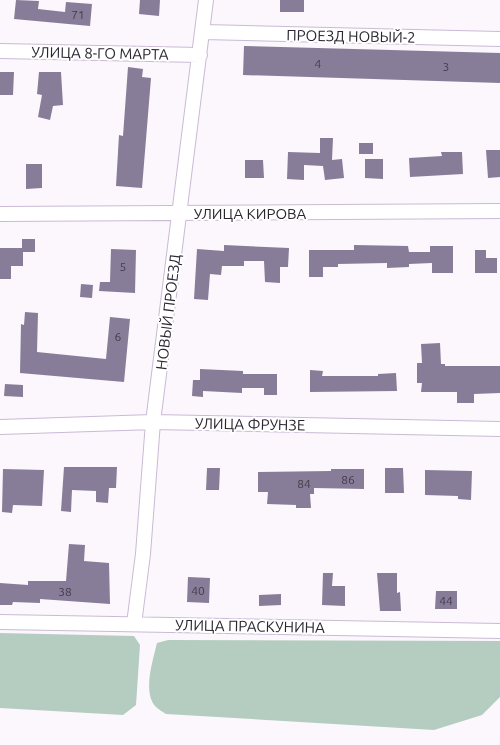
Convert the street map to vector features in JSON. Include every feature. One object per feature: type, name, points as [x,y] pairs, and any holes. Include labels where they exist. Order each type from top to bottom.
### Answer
[{"type":"street","name":"НОВЫЙ ПРОЕЗД","points":[[134,624],[143,554],[153,422],[206,0]]},
{"type":"street","name":"ПРОЕЗД НОВЫЙ-2","points":[[203,32],[500,39]]},
{"type":"street","name":"УЛИЦА 8-ГО МАРТА","points":[[0,51],[200,55]]},
{"type":"street","name":"УЛИЦА КИРОВА","points":[[0,214],[500,211]]},
{"type":"street","name":"УЛИЦА ФРУНЗЕ","points":[[0,427],[153,422],[500,429]]},
{"type":"street","name":"УЛИЦА ПРАСКУНИНА","points":[[0,622],[500,632]]},
{"type":"green space","points":[[0,633],[134,636],[140,645],[136,705],[123,715],[0,708]]},
{"type":"green space","points":[[168,640],[500,641],[500,697],[482,715],[434,730],[166,714],[156,707],[152,701],[149,685],[157,643]]},
{"type":"building","points":[[16,0],[39,1],[38,9],[65,12],[66,2],[92,4],[90,26],[14,19]]},
{"type":"building","points":[[140,0],[160,0],[159,16],[139,14]]},
{"type":"building","points":[[280,0],[304,0],[304,12],[280,12]]},
{"type":"building","points":[[244,46],[500,53],[500,83],[243,75]]},
{"type":"building","points":[[128,67],[143,69],[142,77],[151,78],[142,188],[116,186],[119,135],[123,136]]},
{"type":"building","points":[[0,72],[14,72],[13,95],[0,95]]},
{"type":"building","points":[[39,72],[61,72],[63,105],[53,106],[50,120],[38,117],[42,95],[37,94]]},
{"type":"building","points":[[320,138],[333,138],[332,160],[342,159],[344,178],[325,180],[323,166],[304,165],[304,180],[287,179],[288,152],[320,153]]},
{"type":"building","points":[[359,143],[373,143],[373,154],[359,154]]},
{"type":"building","points":[[486,150],[500,150],[500,177],[488,178]]},
{"type":"building","points":[[441,152],[462,152],[463,174],[410,177],[409,158],[442,156]]},
{"type":"building","points":[[365,159],[383,159],[383,179],[365,178]]},
{"type":"building","points":[[245,160],[263,160],[264,178],[245,178]]},
{"type":"building","points":[[26,164],[42,164],[42,188],[26,189]]},
{"type":"building","points":[[22,239],[35,239],[35,252],[23,252],[23,266],[11,266],[11,279],[0,279],[0,248],[22,248]]},
{"type":"building","points":[[224,245],[289,248],[288,267],[280,267],[280,283],[265,282],[264,261],[244,261],[244,266],[222,266],[221,275],[210,274],[208,300],[194,299],[197,249],[224,251]]},
{"type":"building","points":[[354,245],[408,246],[409,252],[430,252],[430,246],[453,246],[453,273],[432,273],[432,263],[409,264],[409,267],[387,268],[387,263],[338,264],[338,267],[323,267],[323,277],[309,277],[309,250],[354,250]]},
{"type":"building","points":[[111,249],[136,250],[135,293],[99,291],[100,282],[110,282]]},
{"type":"building","points":[[475,250],[486,250],[486,258],[497,258],[497,273],[475,273]]},
{"type":"building","points":[[81,284],[93,285],[92,298],[80,297]]},
{"type":"building","points":[[25,312],[38,313],[37,352],[106,359],[110,317],[130,319],[124,382],[20,373],[21,324],[24,325]]},
{"type":"building","points":[[440,343],[441,364],[445,364],[445,366],[500,366],[500,393],[474,394],[474,403],[457,403],[457,392],[421,392],[422,383],[417,383],[417,363],[422,363],[421,344]]},
{"type":"building","points":[[200,369],[243,371],[243,374],[277,374],[277,395],[264,395],[264,388],[242,388],[242,393],[203,391],[203,397],[192,396],[193,380],[200,380]]},
{"type":"building","points":[[310,370],[323,371],[322,376],[378,376],[378,374],[396,373],[397,391],[310,392]]},
{"type":"building","points":[[5,384],[23,385],[23,397],[4,396]]},
{"type":"building","points":[[64,467],[117,467],[116,488],[109,488],[108,503],[96,502],[96,491],[72,490],[71,512],[61,511]]},
{"type":"building","points":[[207,468],[220,468],[219,490],[206,490]]},
{"type":"building","points":[[385,468],[403,468],[404,493],[385,493]]},
{"type":"building","points":[[3,469],[44,470],[42,506],[13,505],[12,513],[2,512]]},
{"type":"building","points":[[331,469],[364,469],[364,489],[314,488],[314,494],[310,494],[311,508],[296,508],[296,505],[267,504],[268,492],[258,492],[258,472],[331,471]]},
{"type":"building","points":[[425,470],[472,471],[471,500],[458,499],[458,496],[425,495]]},
{"type":"building","points":[[69,544],[85,545],[84,561],[109,563],[110,604],[40,599],[40,603],[13,602],[12,605],[0,605],[0,583],[28,585],[28,581],[66,581]]},
{"type":"building","points":[[323,573],[333,573],[332,586],[345,586],[345,606],[322,605]]},
{"type":"building","points":[[377,573],[397,573],[397,593],[400,592],[401,611],[380,611]]},
{"type":"building","points":[[188,577],[210,578],[209,603],[187,602]]},
{"type":"building","points":[[436,591],[457,591],[457,609],[435,609]]},
{"type":"building","points":[[281,594],[281,605],[259,606],[259,595]]}]
